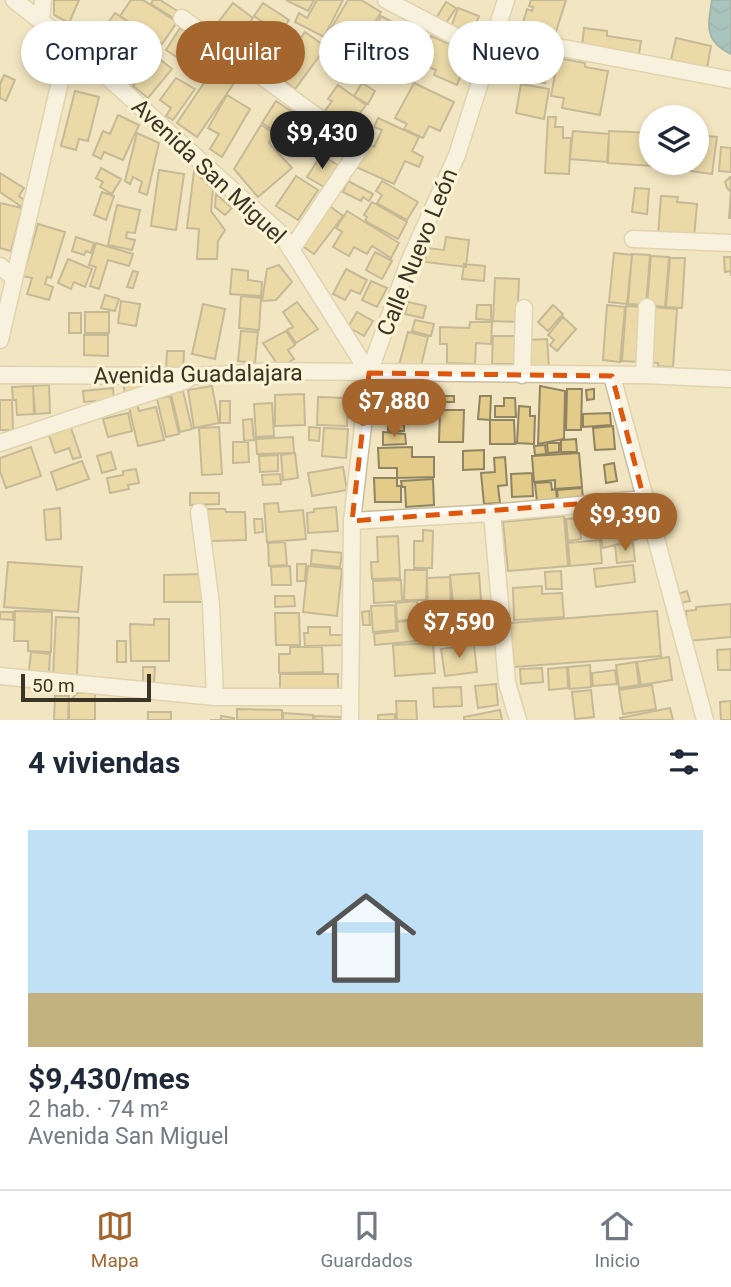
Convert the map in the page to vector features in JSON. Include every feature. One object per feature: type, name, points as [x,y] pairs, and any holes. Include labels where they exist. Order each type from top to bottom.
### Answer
[{"type":"street","name":"Avenida San Miguel","points":[[14,0],[41,20]]},
{"type":"street","points":[[41,20],[43,0]]},
{"type":"street","points":[[386,0],[448,32]]},
{"type":"street","name":"Calle Nuevo León","points":[[499,21],[506,0]]},
{"type":"street","points":[[182,18],[360,148],[291,250]]},
{"type":"street","points":[[564,48],[731,80]]},
{"type":"street","points":[[0,340],[59,84]]},
{"type":"street","name":"Avenida San Miguel","points":[[114,84],[282,235],[369,373]]},
{"type":"street","name":"Calle Nuevo León","points":[[350,720],[352,521],[369,373],[409,262],[457,155],[479,84]]},
{"type":"street","points":[[634,239],[731,243]]},
{"type":"street","points":[[0,266],[14,278]]},
{"type":"street","points":[[644,375],[647,307]]},
{"type":"street","points":[[522,375],[524,308]]},
{"type":"street","name":"Avenida Guadalajara","points":[[0,375],[199,376],[273,371],[644,375],[731,379]]},
{"type":"street","points":[[0,443],[199,376]]},
{"type":"street","points":[[612,376],[705,720]]},
{"type":"street","points":[[352,521],[492,513],[644,499]]},
{"type":"street","points":[[198,512],[211,604],[215,697]]},
{"type":"street","points":[[492,513],[508,683],[518,720]]},
{"type":"street","points":[[0,676],[215,697],[349,697]]},
{"type":"highlighted area","points":[[369,373],[612,376],[644,499],[352,521]]},
{"type":"water","points":[[712,0],[731,0],[731,54],[712,38],[709,18]]},
{"type":"building","points":[[54,0],[79,0],[70,21],[54,15]]},
{"type":"building","points":[[131,0],[143,0],[176,23],[162,44],[162,21],[128,21],[120,16]]},
{"type":"building","points":[[153,0],[160,0],[179,12],[175,19],[151,4]]},
{"type":"building","points":[[286,0],[314,0],[308,11]]},
{"type":"building","points":[[317,0],[343,0],[332,21],[319,21],[319,34],[305,27],[305,21],[295,21],[299,13],[307,18]]},
{"type":"building","points":[[348,0],[361,0],[381,12],[376,21],[336,21]]},
{"type":"building","points":[[531,0],[566,0],[559,21],[524,21],[527,9],[532,11],[533,7],[529,6]]},
{"type":"building","points":[[446,2],[456,8],[444,26],[435,20]]},
{"type":"building","points":[[233,3],[253,18],[251,21],[219,21]]},
{"type":"building","points":[[263,3],[289,20],[261,21],[254,16]]},
{"type":"building","points":[[458,8],[479,16],[477,21],[453,21]]},
{"type":"building","points":[[115,13],[127,21],[109,21]]},
{"type":"building","points":[[584,28],[607,31],[607,36],[641,41],[639,54],[582,46]]},
{"type":"building","points":[[305,32],[319,42],[319,56],[305,75]]},
{"type":"building","points":[[176,34],[176,56],[166,50]]},
{"type":"building","points":[[434,37],[448,43],[448,81],[434,75]]},
{"type":"building","points":[[676,38],[711,46],[707,68],[671,60]]},
{"type":"building","points":[[564,59],[585,63],[585,67],[608,71],[600,115],[562,108],[564,98],[551,96],[553,84],[564,84]]},
{"type":"building","points":[[162,61],[172,69],[162,81]]},
{"type":"building","points":[[4,75],[15,80],[6,101],[0,98],[0,84]]},
{"type":"building","points":[[176,78],[176,84],[186,84],[195,89],[173,120],[166,116],[171,108],[160,100]]},
{"type":"building","points":[[135,84],[160,84],[148,98],[133,86]]},
{"type":"building","points":[[203,84],[233,84],[197,137],[177,123]]},
{"type":"building","points":[[361,84],[375,91],[368,104],[354,96]]},
{"type":"building","points":[[413,84],[454,102],[440,131],[429,126],[423,138],[404,129],[407,124],[395,118]]},
{"type":"building","points":[[521,84],[549,89],[544,119],[516,113]]},
{"type":"building","points":[[338,85],[366,105],[346,132],[322,115],[332,101],[328,99]]},
{"type":"building","points":[[75,91],[99,97],[88,141],[79,139],[76,150],[61,146]]},
{"type":"building","points":[[227,95],[250,109],[222,157],[210,149],[219,134],[208,128]]},
{"type":"building","points":[[276,101],[300,117],[291,130],[278,122],[273,130],[262,123]]},
{"type":"building","points":[[118,115],[139,125],[123,160],[104,152],[101,159],[93,155],[103,131],[110,134]]},
{"type":"building","points":[[548,117],[556,117],[555,127],[563,127],[563,138],[571,138],[569,174],[545,173]]},
{"type":"building","points":[[378,118],[419,137],[412,151],[423,157],[419,167],[405,161],[394,184],[356,167],[367,144],[374,147],[382,130],[374,127]]},
{"type":"building","points":[[261,125],[275,134],[269,143],[292,168],[258,197],[234,169]]},
{"type":"building","points":[[573,131],[609,134],[607,162],[570,159]]},
{"type":"building","points":[[609,131],[639,132],[639,165],[608,163]]},
{"type":"building","points":[[137,133],[159,143],[147,195],[139,192],[142,182],[133,177],[130,184],[125,181]]},
{"type":"building","points":[[709,136],[717,137],[712,174],[709,174]]},
{"type":"building","points":[[721,147],[731,148],[731,172],[719,171]]},
{"type":"building","points":[[321,155],[338,165],[324,187],[307,177]]},
{"type":"building","points":[[101,168],[121,179],[112,194],[100,187],[103,182],[96,178]]},
{"type":"building","points":[[159,170],[184,174],[176,230],[151,226]]},
{"type":"building","points":[[194,171],[213,189],[211,211],[225,230],[218,241],[217,259],[197,259],[199,229],[187,228]]},
{"type":"building","points":[[0,173],[24,188],[19,196],[25,201],[22,207],[0,192]]},
{"type":"building","points":[[296,176],[318,190],[298,220],[276,206]]},
{"type":"building","points":[[731,177],[731,192],[725,182]]},
{"type":"building","points":[[348,181],[373,194],[369,201],[363,197],[361,201],[343,192]]},
{"type":"building","points":[[382,181],[418,202],[407,220],[377,203],[382,195],[376,191]]},
{"type":"building","points":[[635,188],[649,189],[647,214],[632,212]]},
{"type":"building","points":[[102,192],[114,196],[106,220],[94,215]]},
{"type":"building","points":[[216,194],[232,208],[225,215],[215,207]]},
{"type":"building","points":[[661,196],[678,197],[677,202],[697,204],[694,238],[658,236]]},
{"type":"building","points":[[372,202],[407,222],[398,239],[365,221],[367,217],[364,215]]},
{"type":"building","points":[[0,203],[22,208],[11,251],[0,248]]},
{"type":"building","points":[[327,204],[343,216],[314,254],[301,245]]},
{"type":"building","points":[[117,205],[140,210],[135,233],[127,232],[126,238],[135,240],[132,250],[108,245]]},
{"type":"building","points":[[347,211],[399,243],[391,258],[372,246],[367,254],[354,247],[349,256],[333,247],[342,232],[336,228]]},
{"type":"building","points":[[38,224],[65,232],[51,278],[47,277],[45,284],[53,287],[49,300],[27,294],[32,278],[23,276]]},
{"type":"building","points":[[76,237],[94,243],[91,253],[86,251],[84,255],[72,251]]},
{"type":"building","points":[[446,237],[469,240],[466,267],[425,262],[427,248],[444,250]]},
{"type":"building","points":[[96,243],[133,254],[129,266],[108,260],[99,289],[90,286],[96,267],[89,265]]},
{"type":"building","points":[[375,252],[392,261],[382,279],[366,270]]},
{"type":"building","points":[[614,253],[632,255],[627,304],[609,302]]},
{"type":"building","points":[[632,254],[650,255],[646,305],[628,304]]},
{"type":"building","points":[[651,256],[669,257],[665,307],[647,305]]},
{"type":"building","points":[[724,257],[731,257],[731,271],[725,272]]},
{"type":"building","points":[[670,258],[685,258],[682,308],[666,307]]},
{"type":"building","points":[[68,259],[92,269],[85,287],[74,282],[71,289],[58,283]]},
{"type":"building","points":[[464,264],[485,266],[484,281],[462,279]]},
{"type":"building","points":[[279,265],[292,282],[276,300],[262,301],[267,269]]},
{"type":"building","points":[[232,269],[248,271],[248,280],[262,282],[261,296],[230,294]]},
{"type":"building","points":[[346,269],[367,280],[360,294],[351,290],[345,300],[333,294]]},
{"type":"building","points":[[133,271],[138,272],[133,288],[127,287]]},
{"type":"building","points":[[495,278],[519,279],[517,322],[493,321]]},
{"type":"building","points":[[371,281],[387,288],[377,307],[362,300]]},
{"type":"building","points":[[105,295],[119,299],[115,311],[101,308]]},
{"type":"building","points":[[241,296],[261,298],[259,330],[239,328]]},
{"type":"building","points":[[121,301],[140,304],[136,326],[118,323]]},
{"type":"building","points":[[297,302],[318,329],[296,343],[287,330],[293,327],[283,312]]},
{"type":"building","points":[[408,302],[426,306],[423,318],[405,314]]},
{"type":"building","points":[[203,304],[225,309],[215,359],[192,354]]},
{"type":"building","points":[[477,305],[491,305],[491,320],[476,319]]},
{"type":"building","points":[[553,305],[563,314],[548,331],[538,322]]},
{"type":"building","points":[[607,305],[625,307],[620,362],[603,360]]},
{"type":"building","points":[[626,306],[644,307],[640,362],[622,361]]},
{"type":"building","points":[[653,307],[677,309],[673,367],[649,362]]},
{"type":"building","points":[[85,312],[109,312],[109,333],[85,333]]},
{"type":"building","points":[[357,312],[373,321],[364,336],[348,327]]},
{"type":"building","points":[[69,313],[81,313],[81,333],[69,333]]},
{"type":"building","points":[[563,317],[576,329],[557,351],[550,345],[554,340],[548,335]]},
{"type":"building","points":[[415,320],[434,324],[431,336],[412,331]]},
{"type":"building","points":[[470,322],[492,322],[491,344],[476,343],[475,364],[447,363],[447,344],[440,344],[440,327],[469,328]]},
{"type":"building","points":[[241,331],[258,332],[255,363],[238,361]]},
{"type":"building","points":[[286,331],[295,345],[288,350],[294,359],[280,368],[263,343]]},
{"type":"building","points":[[408,332],[428,337],[420,370],[399,365]]},
{"type":"building","points":[[84,335],[108,335],[108,356],[84,355]]},
{"type":"building","points":[[493,336],[516,336],[515,364],[492,364]]},
{"type":"building","points":[[547,339],[549,368],[529,369],[527,340]]},
{"type":"building","points":[[167,351],[184,351],[183,373],[166,372]]},
{"type":"building","points":[[123,383],[153,383],[126,398]]},
{"type":"building","points":[[49,385],[50,413],[35,414],[33,386]]},
{"type":"building","points":[[33,386],[34,414],[17,415],[12,387]]},
{"type":"building","points":[[212,386],[219,423],[194,428],[188,390]]},
{"type":"building","points":[[540,386],[565,391],[564,439],[538,444]]},
{"type":"building","points":[[113,388],[114,403],[95,405],[95,401],[84,402],[83,391]]},
{"type":"building","points":[[567,389],[582,389],[581,430],[566,430]]},
{"type":"building","points":[[594,389],[594,399],[587,400],[586,390]]},
{"type":"building","points":[[183,391],[192,429],[180,432],[171,394]]},
{"type":"building","points":[[304,394],[305,425],[275,426],[275,395]]},
{"type":"building","points":[[170,396],[179,434],[166,437],[157,399]]},
{"type":"building","points":[[441,396],[454,396],[454,402],[441,402]]},
{"type":"building","points":[[480,396],[491,396],[490,420],[478,419]]},
{"type":"building","points":[[318,397],[348,398],[347,426],[317,425]]},
{"type":"building","points":[[504,398],[515,398],[516,417],[495,417],[495,406],[504,406]]},
{"type":"building","points":[[0,400],[12,400],[13,430],[0,430]]},
{"type":"building","points":[[220,401],[230,401],[230,423],[220,423]]},
{"type":"building","points":[[272,403],[274,436],[256,437],[254,404]]},
{"type":"building","points":[[407,403],[429,403],[429,420],[407,420]]},
{"type":"building","points":[[137,404],[139,411],[156,407],[164,440],[138,446],[129,407]]},
{"type":"building","points":[[519,406],[530,407],[530,416],[535,416],[534,444],[517,443]]},
{"type":"building","points":[[440,410],[464,410],[463,442],[439,442]]},
{"type":"building","points":[[388,412],[404,412],[404,431],[388,431]]},
{"type":"building","points":[[128,413],[132,431],[108,437],[103,419]]},
{"type":"building","points":[[610,413],[611,425],[583,427],[583,414]]},
{"type":"building","points":[[252,419],[254,440],[244,441],[243,420]]},
{"type":"building","points":[[490,420],[514,420],[515,444],[490,444]]},
{"type":"building","points":[[70,425],[81,457],[73,459],[69,448],[55,453],[48,432]]},
{"type":"building","points":[[613,426],[615,449],[595,450],[593,428]]},
{"type":"building","points":[[219,427],[222,474],[202,475],[199,428]]},
{"type":"building","points":[[309,427],[320,428],[319,441],[309,440]]},
{"type":"building","points":[[324,428],[348,429],[346,458],[322,456]]},
{"type":"building","points":[[383,432],[405,434],[406,444],[383,445]]},
{"type":"building","points":[[293,437],[294,453],[257,454],[256,439]]},
{"type":"building","points":[[576,439],[577,452],[561,452],[561,440]]},
{"type":"building","points":[[233,442],[248,442],[249,462],[233,463]]},
{"type":"building","points":[[547,443],[559,443],[559,452],[548,453]]},
{"type":"building","points":[[545,445],[546,454],[535,455],[534,446]]},
{"type":"building","points":[[31,447],[41,476],[6,488],[0,471],[0,458]]},
{"type":"building","points":[[412,447],[412,457],[434,457],[434,477],[397,478],[397,468],[379,468],[378,448]]},
{"type":"building","points":[[484,450],[484,469],[463,470],[463,451]]},
{"type":"building","points":[[111,452],[116,469],[102,473],[97,456]]},
{"type":"building","points":[[295,453],[298,478],[283,480],[281,455]]},
{"type":"building","points":[[579,453],[582,487],[555,489],[555,480],[534,482],[532,456]]},
{"type":"building","points":[[278,455],[278,471],[260,472],[259,456]]},
{"type":"building","points":[[505,457],[507,485],[498,486],[500,503],[484,504],[481,473],[495,472],[494,458]]},
{"type":"building","points":[[82,461],[89,479],[57,490],[51,472]]},
{"type":"building","points":[[614,463],[617,481],[606,483],[604,465]]},
{"type":"building","points":[[343,467],[347,490],[312,496],[308,473]]},
{"type":"building","points":[[136,469],[139,483],[128,485],[129,489],[110,493],[107,478]]},
{"type":"building","points":[[532,473],[533,496],[512,497],[511,474]]},
{"type":"building","points":[[280,474],[281,484],[263,485],[262,475]]},
{"type":"building","points":[[374,478],[397,478],[397,486],[401,486],[401,502],[375,502]]},
{"type":"building","points":[[433,479],[434,505],[406,507],[405,487],[402,487],[401,481]]},
{"type":"building","points":[[551,482],[552,490],[556,489],[557,500],[537,502],[535,483]]},
{"type":"building","points":[[582,488],[583,498],[558,500],[557,490]]},
{"type":"building","points":[[190,493],[219,493],[219,504],[190,505]]},
{"type":"building","points":[[278,503],[279,512],[303,510],[306,539],[267,542],[264,504]]},
{"type":"building","points":[[336,507],[338,531],[308,533],[307,513],[314,512],[314,509]]},
{"type":"building","points":[[60,508],[61,539],[46,540],[44,510]]},
{"type":"building","points":[[632,508],[638,539],[603,548],[596,514]]},
{"type":"building","points":[[205,509],[245,512],[246,540],[211,541]]},
{"type":"building","points":[[564,516],[568,566],[508,571],[503,522]]},
{"type":"building","points":[[596,517],[596,525],[586,526],[585,518]]},
{"type":"building","points":[[579,518],[581,539],[568,541],[566,519]]},
{"type":"building","points":[[254,519],[262,519],[263,532],[255,533]]},
{"type":"building","points":[[423,530],[433,531],[432,568],[414,568],[414,541],[423,541]]},
{"type":"building","points":[[398,536],[400,578],[372,579],[371,562],[378,562],[377,537]]},
{"type":"building","points":[[600,540],[602,563],[570,566],[568,543]]},
{"type":"building","points":[[285,542],[287,565],[269,566],[268,543]]},
{"type":"building","points":[[633,543],[635,561],[617,563],[615,545]]},
{"type":"building","points":[[312,550],[342,553],[340,567],[311,564]]},
{"type":"building","points":[[8,562],[82,567],[78,612],[4,607]]},
{"type":"building","points":[[297,564],[306,564],[305,581],[297,581]]},
{"type":"building","points":[[633,565],[635,582],[596,587],[594,569]]},
{"type":"building","points":[[290,566],[291,585],[272,585],[271,567]]},
{"type":"building","points":[[308,566],[342,569],[337,616],[303,612]]},
{"type":"building","points":[[405,570],[427,570],[426,600],[404,600]]},
{"type":"building","points":[[561,571],[562,589],[546,589],[545,572]]},
{"type":"building","points":[[479,573],[481,600],[453,602],[450,575]]},
{"type":"building","points":[[203,574],[203,602],[164,602],[164,575]]},
{"type":"building","points":[[450,577],[451,612],[428,613],[427,578]]},
{"type":"building","points":[[401,580],[402,601],[374,603],[373,581]]},
{"type":"building","points":[[542,586],[542,594],[562,593],[564,617],[514,620],[513,588]]},
{"type":"building","points":[[687,591],[690,601],[680,603],[678,594]]},
{"type":"building","points":[[275,596],[294,596],[295,606],[275,607]]},
{"type":"building","points":[[417,601],[419,619],[397,621],[396,603]]},
{"type":"building","points":[[731,604],[731,637],[688,641],[686,611],[696,610],[696,607]]},
{"type":"building","points":[[395,605],[396,630],[373,632],[371,606]]},
{"type":"building","points":[[483,605],[487,605],[488,630],[474,630],[473,611],[483,611]]},
{"type":"building","points":[[15,611],[52,612],[51,652],[28,651],[28,641],[14,641]]},
{"type":"building","points":[[369,611],[370,625],[363,625],[362,612]]},
{"type":"building","points":[[657,611],[661,656],[514,667],[510,623]]},
{"type":"building","points":[[0,612],[13,612],[13,620],[0,619]]},
{"type":"building","points":[[275,613],[299,613],[300,645],[276,645]]},
{"type":"building","points":[[56,617],[79,618],[77,677],[53,676]]},
{"type":"building","points":[[154,619],[169,619],[169,661],[131,661],[130,624],[154,625]]},
{"type":"building","points":[[470,619],[472,643],[441,645],[439,621]]},
{"type":"building","points":[[419,620],[419,625],[425,624],[427,640],[375,645],[374,634],[398,631],[397,622]]},
{"type":"building","points":[[308,627],[330,627],[330,635],[342,635],[342,645],[305,646],[304,633],[308,633]]},
{"type":"building","points":[[117,641],[126,641],[126,662],[117,662]]},
{"type":"building","points":[[433,643],[435,673],[395,676],[393,645]]},
{"type":"building","points":[[474,644],[477,672],[445,676],[441,649]]},
{"type":"building","points":[[290,647],[322,647],[323,672],[279,673],[279,654],[290,654]]},
{"type":"building","points":[[731,649],[731,670],[718,670],[717,650]]},
{"type":"building","points":[[31,652],[50,654],[49,673],[29,671]]},
{"type":"building","points":[[669,657],[672,680],[641,685],[637,662]]},
{"type":"building","points":[[636,662],[639,685],[619,688],[616,665]]},
{"type":"building","points":[[590,665],[591,687],[570,689],[568,667]]},
{"type":"building","points":[[143,667],[155,667],[154,683],[143,683]]},
{"type":"building","points":[[567,667],[568,688],[549,690],[548,669]]},
{"type":"building","points":[[542,668],[543,682],[521,684],[520,669]]},
{"type":"building","points":[[615,670],[617,684],[593,686],[592,673]]},
{"type":"building","points":[[280,674],[338,674],[338,695],[280,695]]},
{"type":"building","points":[[496,684],[498,705],[478,708],[475,686]]},
{"type":"building","points":[[652,685],[656,709],[623,714],[619,690]]},
{"type":"building","points":[[461,687],[462,706],[434,707],[433,688]]},
{"type":"building","points":[[591,690],[594,717],[575,719],[572,692]]},
{"type":"building","points":[[77,693],[95,693],[95,720],[69,720],[69,702]]},
{"type":"building","points":[[55,696],[69,696],[68,720],[54,720]]},
{"type":"building","points":[[396,701],[416,701],[417,720],[397,720]]},
{"type":"building","points":[[731,701],[731,720],[721,720],[720,702]]},
{"type":"building","points":[[670,708],[673,720],[620,718]]},
{"type":"building","points":[[237,709],[282,710],[282,720],[237,720]]},
{"type":"building","points":[[500,710],[502,720],[464,720],[464,717]]},
{"type":"building","points":[[148,712],[171,712],[171,720],[148,720]]},
{"type":"building","points":[[283,713],[313,715],[313,720],[283,720]]},
{"type":"building","points":[[395,714],[395,720],[378,720],[378,715]]},
{"type":"building","points":[[221,716],[234,718],[234,720],[221,720]]},
{"type":"building","points":[[315,716],[341,717],[341,720],[314,720]]}]
